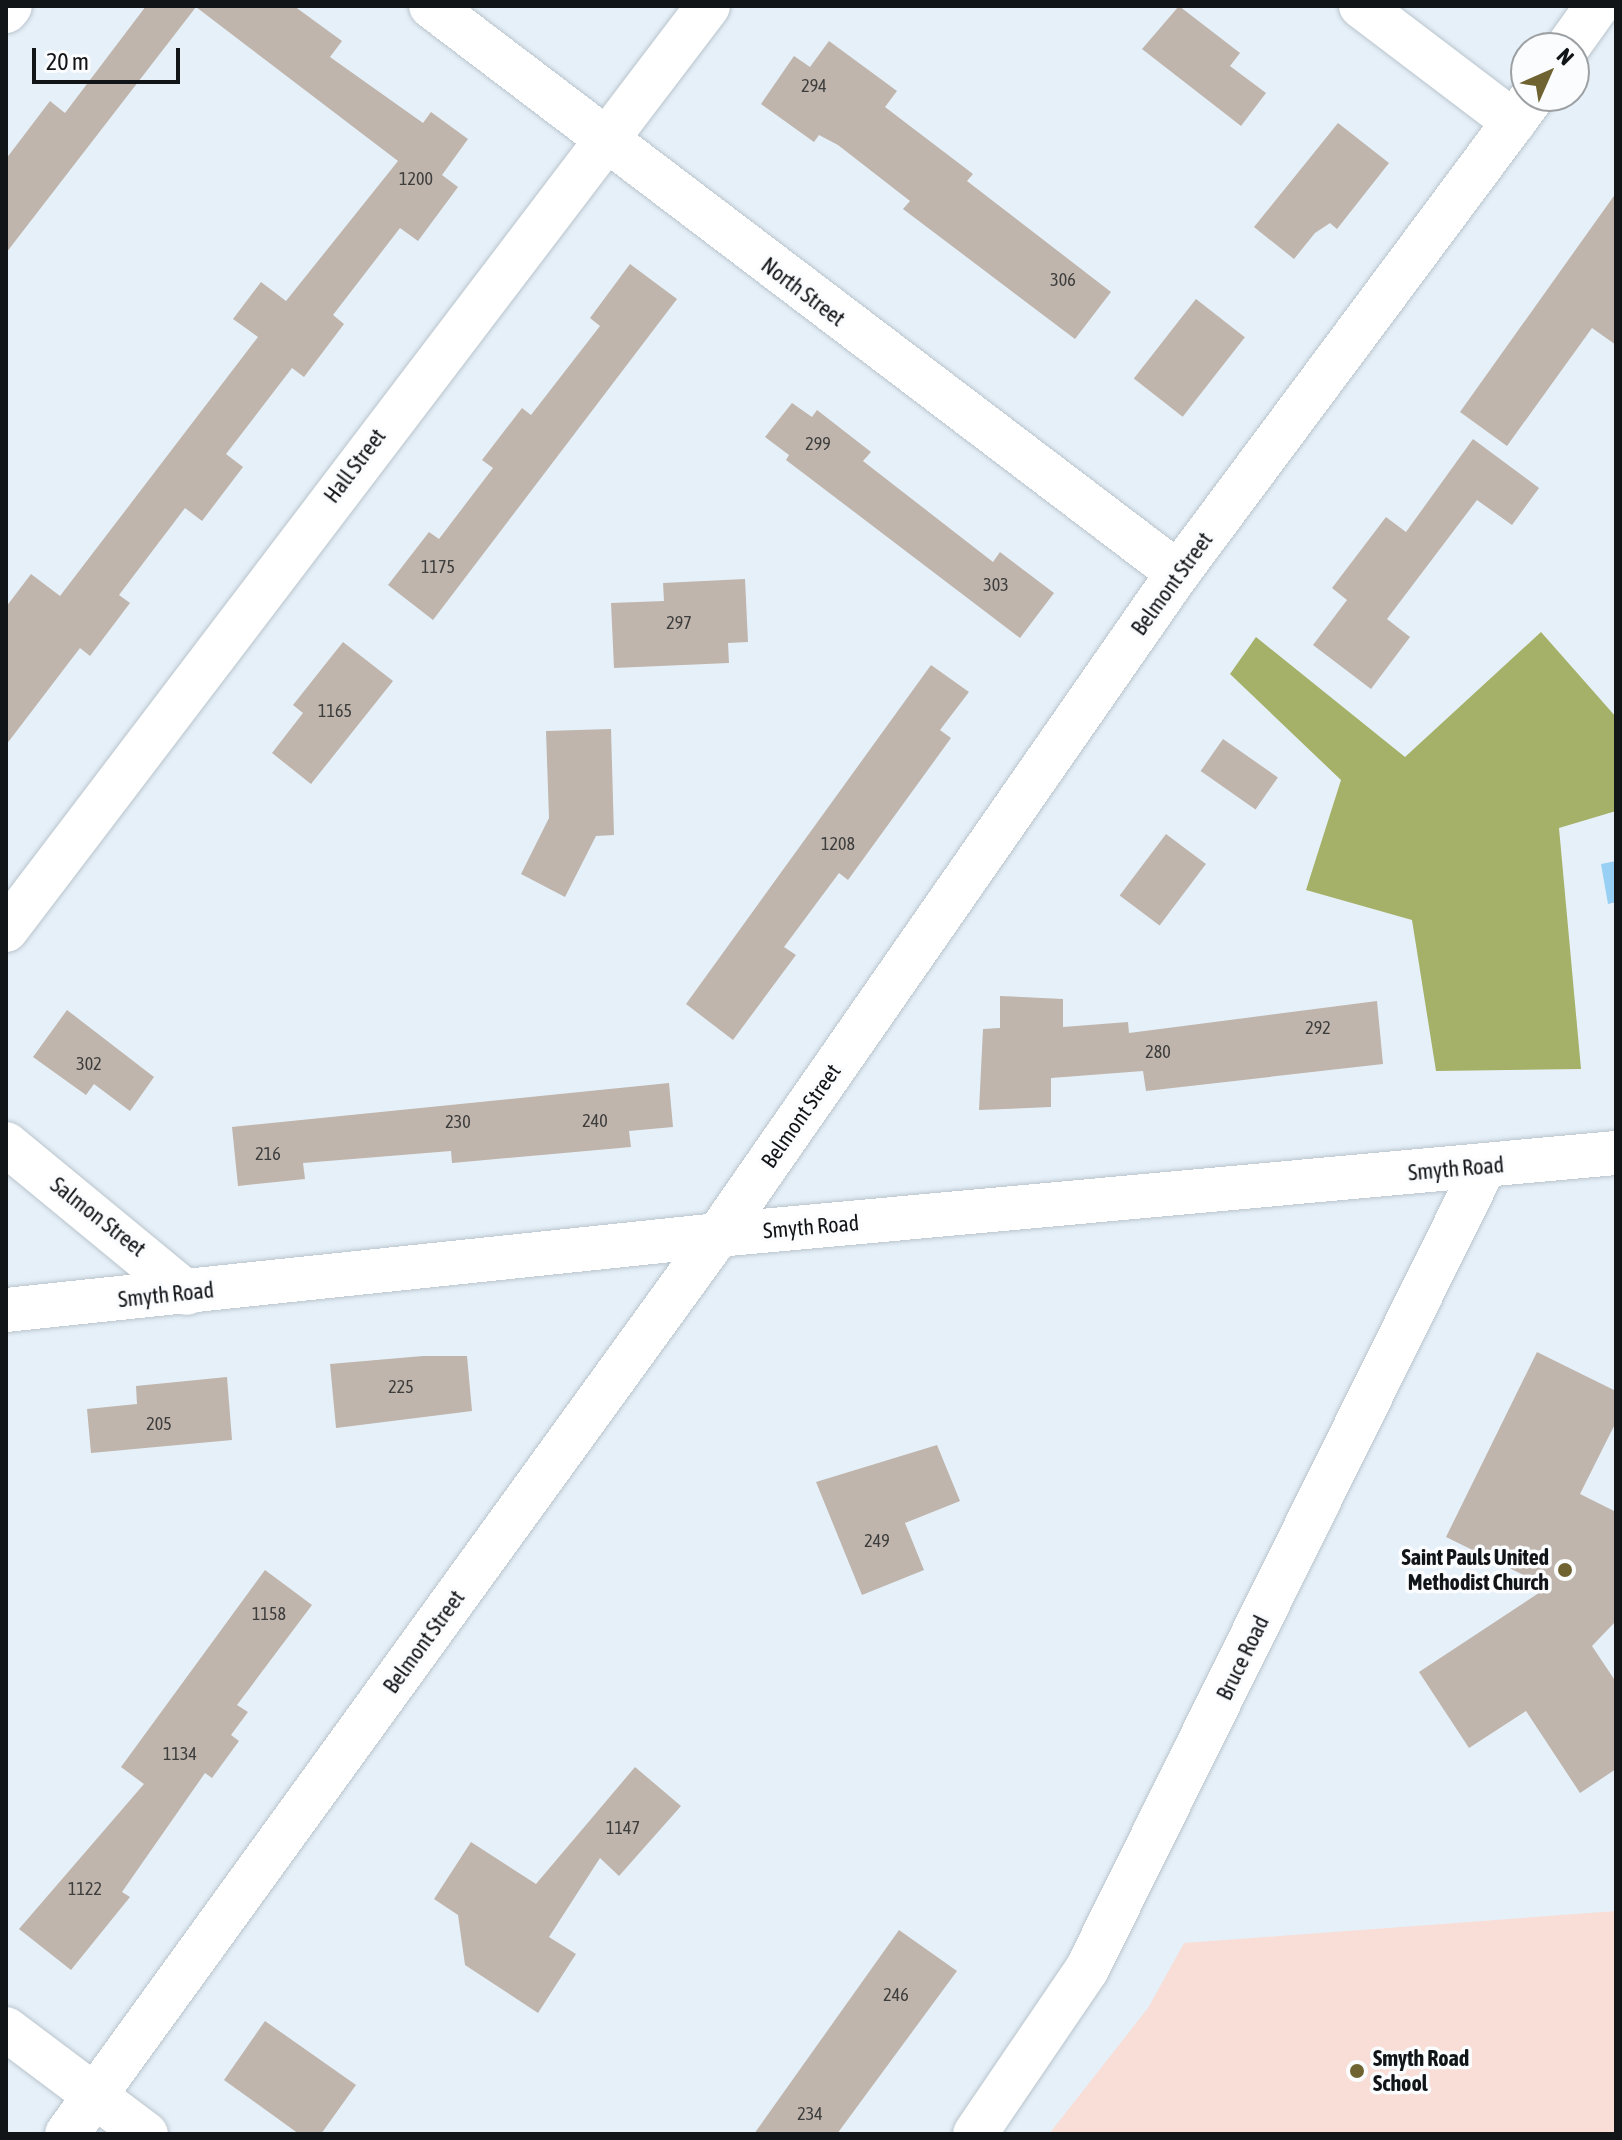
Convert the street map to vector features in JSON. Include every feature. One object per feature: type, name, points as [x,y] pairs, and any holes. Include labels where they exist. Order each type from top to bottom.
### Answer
[{"type":"street","points":[[6,11],[10,6]]},
{"type":"street","name":"North Street","points":[[431,6],[604,142],[1178,573]]},
{"type":"street","name":"Hall Street","points":[[6,930],[708,6]]},
{"type":"street","points":[[1361,6],[1510,101]]},
{"type":"street","points":[[1578,32],[1597,6]]},
{"type":"street","name":"Belmont Street","points":[[67,2134],[718,1235],[1178,573],[1521,112]]},
{"type":"street","name":"Salmon Street","points":[[6,1144],[187,1293]]},
{"type":"street","name":"Smyth Road","points":[[6,1310],[718,1235],[1616,1153]]},
{"type":"street","name":"Bruce Road","points":[[975,2134],[1087,1969],[1484,1167]]},
{"type":"street","points":[[6,2029],[146,2134]]},
{"type":"shaded area","name":"Smyth Road School","points":[[1616,1911],[1616,2134],[1049,2134],[1148,2008],[1184,1943]]},
{"type":"green space","points":[[1541,632],[1616,717],[1616,811],[1559,828],[1581,1069],[1436,1071],[1412,920],[1306,890],[1341,780],[1230,674],[1256,637],[1405,757]]},
{"type":"water","points":[[1616,861],[1616,902],[1608,904],[1601,864]]},
{"type":"building","points":[[146,6],[294,6],[342,41],[330,57],[423,123],[431,112],[468,139],[442,175],[458,187],[418,241],[400,228],[333,315],[344,324],[304,377],[292,368],[226,454],[243,467],[202,521],[185,508],[119,595],[130,603],[90,656],[80,648],[6,745],[6,607],[31,574],[60,596],[258,337],[233,319],[261,282],[286,301],[398,161],[196,7],[6,253],[6,159],[50,101],[65,113]]},
{"type":"building","points":[[1179,6],[1240,53],[1230,66],[1266,93],[1241,126],[1142,49]]},
{"type":"building","points":[[829,41],[897,91],[885,107],[973,174],[967,181],[1111,292],[1075,339],[903,209],[910,201],[838,145],[819,135],[814,142],[761,104],[794,56],[810,67]]},
{"type":"building","points":[[1338,123],[1389,163],[1337,229],[1330,223],[1315,233],[1294,259],[1254,227]]},
{"type":"building","points":[[1616,193],[1616,345],[1592,328],[1507,446],[1460,412]]},
{"type":"building","points":[[630,264],[677,299],[433,620],[388,585],[429,532],[439,539],[493,468],[482,460],[522,408],[531,415],[600,326],[590,318]]},
{"type":"building","points":[[1196,299],[1245,337],[1183,417],[1134,379]]},
{"type":"building","points":[[792,403],[812,417],[817,410],[871,452],[863,461],[993,562],[1000,552],[1054,593],[1020,638],[786,460],[789,455],[765,437]]},
{"type":"building","points":[[1473,439],[1539,488],[1512,525],[1477,500],[1387,619],[1410,637],[1371,689],[1313,645],[1347,600],[1332,588],[1386,517],[1406,532]]},
{"type":"building","points":[[745,579],[748,642],[728,643],[729,663],[614,668],[611,603],[664,601],[663,583]]},
{"type":"building","points":[[343,642],[393,681],[311,784],[272,753],[303,713],[293,705]]},
{"type":"building","points":[[931,665],[969,692],[940,730],[951,738],[848,880],[839,873],[784,947],[796,955],[733,1040],[686,1004]]},
{"type":"building","points":[[611,729],[614,835],[596,836],[565,897],[521,874],[549,818],[546,731]]},
{"type":"building","points":[[1223,739],[1278,777],[1256,809],[1201,771]]},
{"type":"building","points":[[1166,834],[1206,864],[1160,926],[1120,895]]},
{"type":"building","points":[[1000,996],[1063,999],[1063,1027],[1128,1022],[1129,1033],[1377,1001],[1383,1064],[1146,1091],[1143,1071],[1051,1078],[1051,1107],[979,1110],[983,1029],[1000,1028]]},
{"type":"building","points":[[67,1010],[154,1077],[130,1111],[94,1084],[86,1095],[33,1057]]},
{"type":"building","points":[[669,1083],[673,1127],[629,1131],[631,1147],[452,1163],[451,1151],[303,1163],[305,1179],[238,1186],[232,1127]]},
{"type":"building","name":"Saint Pauls United Methodist Church","points":[[1537,1352],[1616,1391],[1616,1422],[1580,1494],[1616,1512],[1616,1621],[1592,1646],[1616,1682],[1616,1769],[1580,1793],[1526,1711],[1469,1748],[1419,1672],[1548,1587],[1446,1537]]},
{"type":"building","points":[[423,1356],[467,1356],[472,1411],[336,1428],[330,1364]]},
{"type":"building","points":[[227,1377],[232,1440],[91,1453],[87,1409],[137,1404],[136,1386]]},
{"type":"building","points":[[937,1445],[960,1501],[905,1523],[924,1570],[862,1595],[816,1482]]},
{"type":"building","points":[[265,1570],[312,1605],[237,1705],[248,1712],[231,1735],[239,1741],[212,1778],[205,1773],[122,1892],[130,1897],[71,1970],[19,1929],[144,1784],[121,1767]]},
{"type":"building","points":[[635,1767],[681,1806],[619,1876],[600,1858],[549,1937],[576,1954],[538,2013],[465,1965],[458,1915],[434,1899],[471,1842],[536,1884]]},
{"type":"building","points":[[899,1930],[957,1971],[837,2134],[754,2134]]},
{"type":"building","points":[[265,2021],[356,2085],[321,2134],[299,2134],[224,2080]]},
{"type":"place","name":"Saint Pauls United Methodist Church","points":[[1565,1570]]},
{"type":"place","name":"Smyth Road School","points":[[1357,2071]]}]
